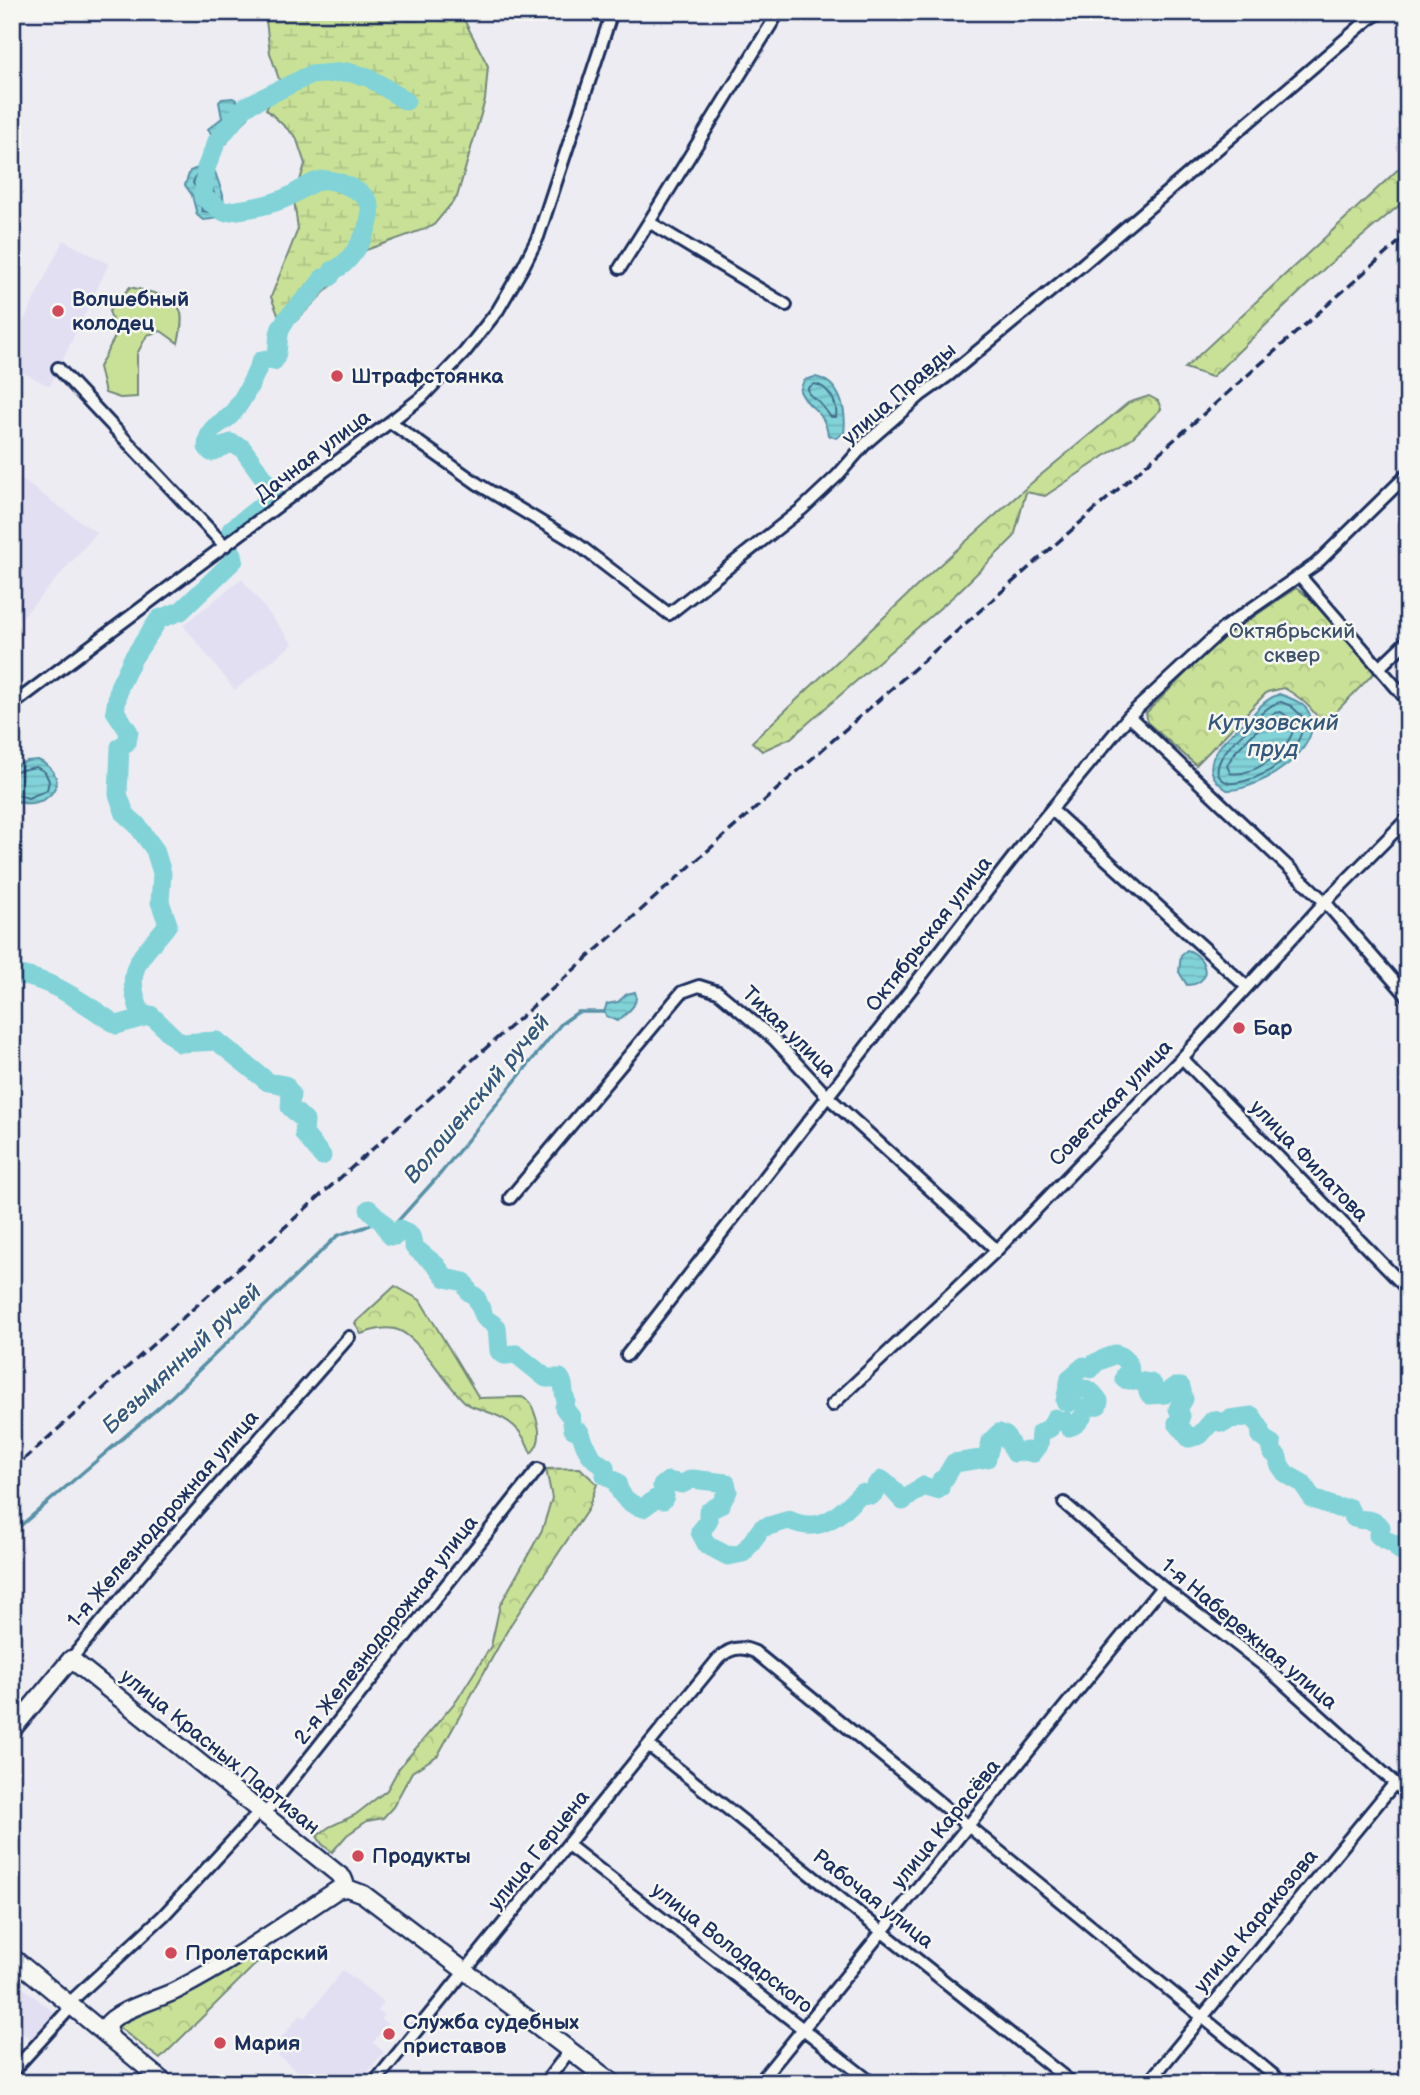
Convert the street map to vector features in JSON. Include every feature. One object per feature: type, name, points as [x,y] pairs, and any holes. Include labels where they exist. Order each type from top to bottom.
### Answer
[{"type":"main road","name":"1-я Железнодорожная улица","points":[[12,1730],[71,1659]]},
{"type":"main road","name":"улица Красных Партизан","points":[[71,1659],[262,1813],[343,1883]]},
{"type":"main road","points":[[111,2038],[107,2024],[211,1971],[343,1883],[363,1894],[466,1969],[613,2083]]},
{"type":"main road","points":[[12,1957],[165,2083]]},
{"type":"main road","points":[[73,2006],[103,2012],[132,2009]]},
{"type":"street","name":"Дачная улица","points":[[12,705],[390,422],[422,397],[464,353],[498,310],[538,237],[612,12]]},
{"type":"street","points":[[620,268],[775,18],[774,12]]},
{"type":"street","name":"улица Правды","points":[[390,422],[478,484],[576,543],[670,614],[802,509],[837,476],[866,443],[921,395],[1082,265],[1369,19],[1381,12]]},
{"type":"street","points":[[649,222],[786,305]]},
{"type":"street","points":[[58,368],[225,546]]},
{"type":"street","name":"Октябрьская улица","points":[[627,1355],[827,1096],[1129,716],[1225,627],[1316,564],[1408,474]]},
{"type":"street","points":[[1300,576],[1408,701]]},
{"type":"street","points":[[1379,668],[1408,640]]},
{"type":"street","points":[[1129,716],[1325,902],[1408,997]]},
{"type":"street","points":[[1052,810],[1247,987]]},
{"type":"street","name":"Советская улица","points":[[832,1405],[997,1250],[1182,1058],[1325,902],[1408,818]]},
{"type":"street","name":"Тихая улица","points":[[510,1198],[682,992],[699,986],[718,992],[775,1040],[827,1096],[997,1250]]},
{"type":"street","name":"улица Филатова","points":[[1182,1058],[1405,1283]]},
{"type":"street","name":"1-я Железнодорожная улица","points":[[71,1659],[164,1547],[349,1337]]},
{"type":"street","name":"2-я Железнодорожная улица","points":[[12,2072],[262,1813],[538,1469]]},
{"type":"street","name":"1-я Набережная улица","points":[[1064,1503],[1162,1587],[1266,1668],[1408,1795]]},
{"type":"street","name":"улица Карасёва","points":[[759,2083],[1162,1587]]},
{"type":"street","name":"улица Герцена","points":[[374,2083],[723,1654],[746,1647],[755,1652],[968,1827]]},
{"type":"street","name":"Рабочая улица","points":[[649,1746],[1072,2083]]},
{"type":"street","name":"улица Каракозова","points":[[1148,2083],[1394,1784]]},
{"type":"street","points":[[968,1827],[1283,2083]]},
{"type":"street","name":"улица Володарского","points":[[568,1845],[872,2083]]},
{"type":"street","points":[[545,2083],[570,2050]]},
{"type":"shaded area","points":[[63,240],[109,264],[50,386],[12,368],[12,345]]},
{"type":"shaded area","points":[[12,473],[97,533],[12,629]]},
{"type":"shaded area","points":[[242,579],[293,644],[235,690],[183,625]]},
{"type":"shaded area","points":[[343,1970],[384,2002],[378,2011],[384,2015],[381,2019],[388,2024],[373,2043],[384,2052],[359,2083],[296,2083],[302,2075],[271,2050],[300,2015],[305,2018]]},
{"type":"shaded area","points":[[12,1979],[55,2013],[32,2040],[12,2024]]},
{"type":"green space","points":[[265,12],[460,12],[488,66],[485,100],[457,197],[433,226],[366,250],[285,332],[271,297],[298,229],[294,200],[305,164],[296,137],[266,109],[281,85],[270,53]]},
{"type":"green space","points":[[1408,160],[1408,198],[1326,267],[1212,377],[1185,368]]},
{"type":"green space","points":[[130,287],[158,294],[172,301],[180,310],[182,318],[178,343],[161,331],[147,335],[137,354],[137,397],[120,398],[105,393],[99,367],[117,333],[109,311]]},
{"type":"green space","points":[[1149,396],[1158,401],[1161,409],[1133,437],[1045,496],[1026,492],[1014,537],[956,594],[791,738],[762,751],[752,742],[934,570],[1036,479],[1128,403]]},
{"type":"green space","name":"Октябрьский сквер","points":[[1296,588],[1311,599],[1375,672],[1323,725],[1306,704],[1284,688],[1267,692],[1196,765],[1148,723],[1146,713],[1218,641]]},
{"type":"green space","points":[[395,1286],[420,1300],[479,1398],[522,1397],[530,1402],[539,1435],[536,1448],[531,1453],[524,1437],[508,1421],[465,1402],[424,1351],[406,1334],[389,1328],[361,1334],[355,1323]]},
{"type":"green space","points":[[580,1468],[597,1484],[588,1509],[511,1624],[438,1755],[412,1772],[393,1807],[383,1818],[367,1821],[347,1835],[332,1852],[317,1836],[355,1815],[387,1790],[399,1768],[457,1700],[491,1646],[500,1605],[542,1530],[552,1498],[546,1469]]},
{"type":"green space","points":[[265,1945],[269,1951],[160,2059],[117,2026],[190,1993]]},
{"type":"water","points":[[233,98],[246,106],[248,118],[232,131],[227,143],[222,144],[215,140],[208,129],[222,118],[219,102]]},
{"type":"water","points":[[200,167],[215,172],[223,195],[224,212],[212,219],[203,220],[197,215],[192,195],[185,185],[190,171]]},
{"type":"water","points":[[815,377],[830,384],[840,398],[844,433],[836,438],[828,435],[823,419],[800,391],[804,380]]},
{"type":"water","name":"Кутузовский пруд","points":[[1279,694],[1297,701],[1308,711],[1312,728],[1307,742],[1298,754],[1271,776],[1255,784],[1227,790],[1212,772],[1215,754],[1229,736],[1268,699]]},
{"type":"water","points":[[38,760],[50,768],[55,776],[56,785],[52,793],[35,803],[12,799],[12,767]]},
{"type":"water","points":[[1187,950],[1200,958],[1205,970],[1201,980],[1187,985],[1179,972],[1181,955]]},
{"type":"water","points":[[635,992],[634,1005],[618,1021],[606,1016],[604,1012],[607,1004],[618,1002],[627,994]]},
{"type":"waterway","points":[[230,537],[231,530],[271,498],[272,489],[242,448],[231,443],[211,452],[207,447],[210,433],[235,410],[261,361],[274,361],[278,338],[287,318],[323,278],[330,277],[333,270],[340,267],[354,252],[366,231],[370,211],[366,199],[351,187],[322,180],[273,203],[224,212],[203,197],[206,168],[217,141],[246,106],[310,75],[347,72],[368,77],[406,101]]},
{"type":"waterway","points":[[142,1018],[134,991],[134,974],[143,954],[168,924],[160,902],[162,873],[155,850],[137,825],[125,814],[118,794],[120,747],[127,742],[129,732],[115,711],[119,687],[133,658],[159,619],[181,611],[234,560],[233,554]]},
{"type":"waterway","points":[[12,974],[54,986],[117,1025],[151,1015],[180,1043],[217,1041],[268,1082],[285,1085],[291,1094],[290,1107],[305,1121],[304,1134],[322,1156]]},
{"type":"waterway","name":"Волошенский ручей","points":[[389,1231],[441,1173],[561,1024],[578,1012],[604,1012]]},
{"type":"waterway","points":[[369,1209],[391,1236],[395,1236],[400,1229],[411,1236],[414,1247],[436,1265],[446,1278],[464,1282],[469,1292],[476,1297],[485,1318],[497,1327],[501,1353],[516,1354],[546,1378],[560,1378],[566,1400],[564,1408],[571,1417],[573,1429],[580,1432],[591,1456],[605,1467],[605,1475],[617,1482],[620,1492],[630,1502],[643,1508],[655,1499],[663,1500],[665,1496],[662,1486],[668,1481],[682,1484],[692,1479],[726,1483],[728,1491],[720,1505],[708,1511],[708,1522],[700,1532],[707,1545],[728,1556],[743,1553],[762,1528],[789,1520],[810,1525],[829,1520],[861,1493],[872,1495],[876,1485],[882,1480],[903,1501],[923,1486],[937,1490],[954,1463],[987,1458],[991,1441],[999,1433],[1006,1436],[1015,1453],[1033,1453],[1039,1445],[1040,1433],[1050,1428],[1055,1418],[1065,1421],[1069,1427],[1080,1420],[1087,1408],[1098,1405],[1099,1401],[1086,1389],[1075,1392],[1069,1403],[1065,1401],[1070,1378],[1084,1366],[1091,1369],[1095,1363],[1115,1354],[1128,1364],[1130,1371],[1124,1379],[1150,1383],[1153,1385],[1148,1392],[1150,1395],[1165,1394],[1174,1387],[1181,1387],[1184,1399],[1178,1409],[1181,1416],[1177,1423],[1189,1438],[1200,1435],[1213,1420],[1224,1423],[1230,1419],[1252,1416],[1260,1428],[1261,1437],[1272,1444],[1272,1452],[1278,1457],[1286,1474],[1302,1483],[1313,1499],[1338,1508],[1349,1508],[1354,1518],[1370,1520],[1381,1527],[1378,1535],[1397,1545],[1398,1549],[1408,1555]]},
{"type":"waterway","name":"Безымянный ручей","points":[[12,1533],[172,1396],[337,1236],[374,1223],[378,1219]]},
{"type":"railway","points":[[12,1470],[723,837],[1408,234]]},
{"type":"place","name":"Волшебный колодец","points":[[58,311]]},
{"type":"place","name":"Штрафстоянка","points":[[337,376]]},
{"type":"place","name":"Бар","points":[[1239,1028]]},
{"type":"place","name":"Продукты","points":[[358,1856]]},
{"type":"place","name":"Пролетарский","points":[[171,1953]]},
{"type":"place","name":"Служба судебных приставов","points":[[389,2034]]},
{"type":"place","name":"Мария","points":[[220,2043]]}]
